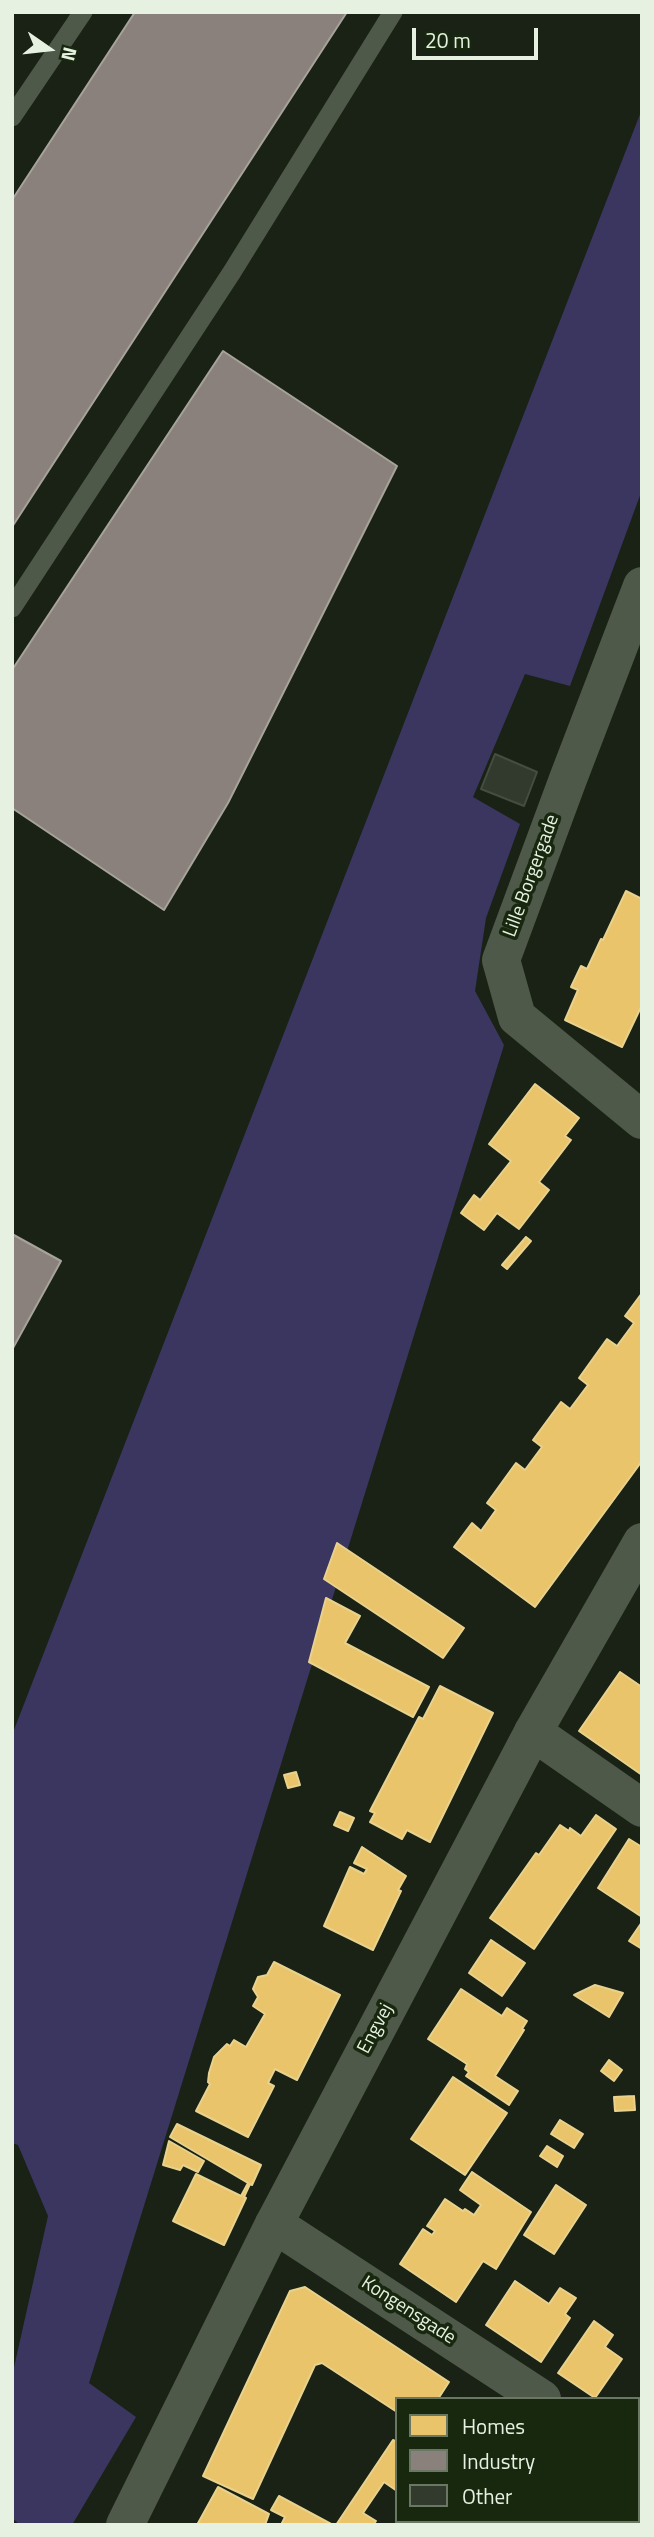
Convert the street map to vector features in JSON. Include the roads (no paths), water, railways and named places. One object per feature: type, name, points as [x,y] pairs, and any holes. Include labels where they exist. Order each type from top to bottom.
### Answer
[{"type":"street","name":"Lille Borgergade","points":[[642,586],[501,960],[517,1017],[642,1120]]},
{"type":"street","name":"Engvej","points":[[125,2525],[274,2224],[533,1732],[631,1556],[642,1542]]},
{"type":"street","points":[[533,1732],[642,1808]]},
{"type":"street","name":"Kongensgade","points":[[274,2224],[539,2397]]},
{"type":"lane","points":[[12,117],[83,12]]},
{"type":"lane","points":[[12,608],[232,272],[393,12]]}]
